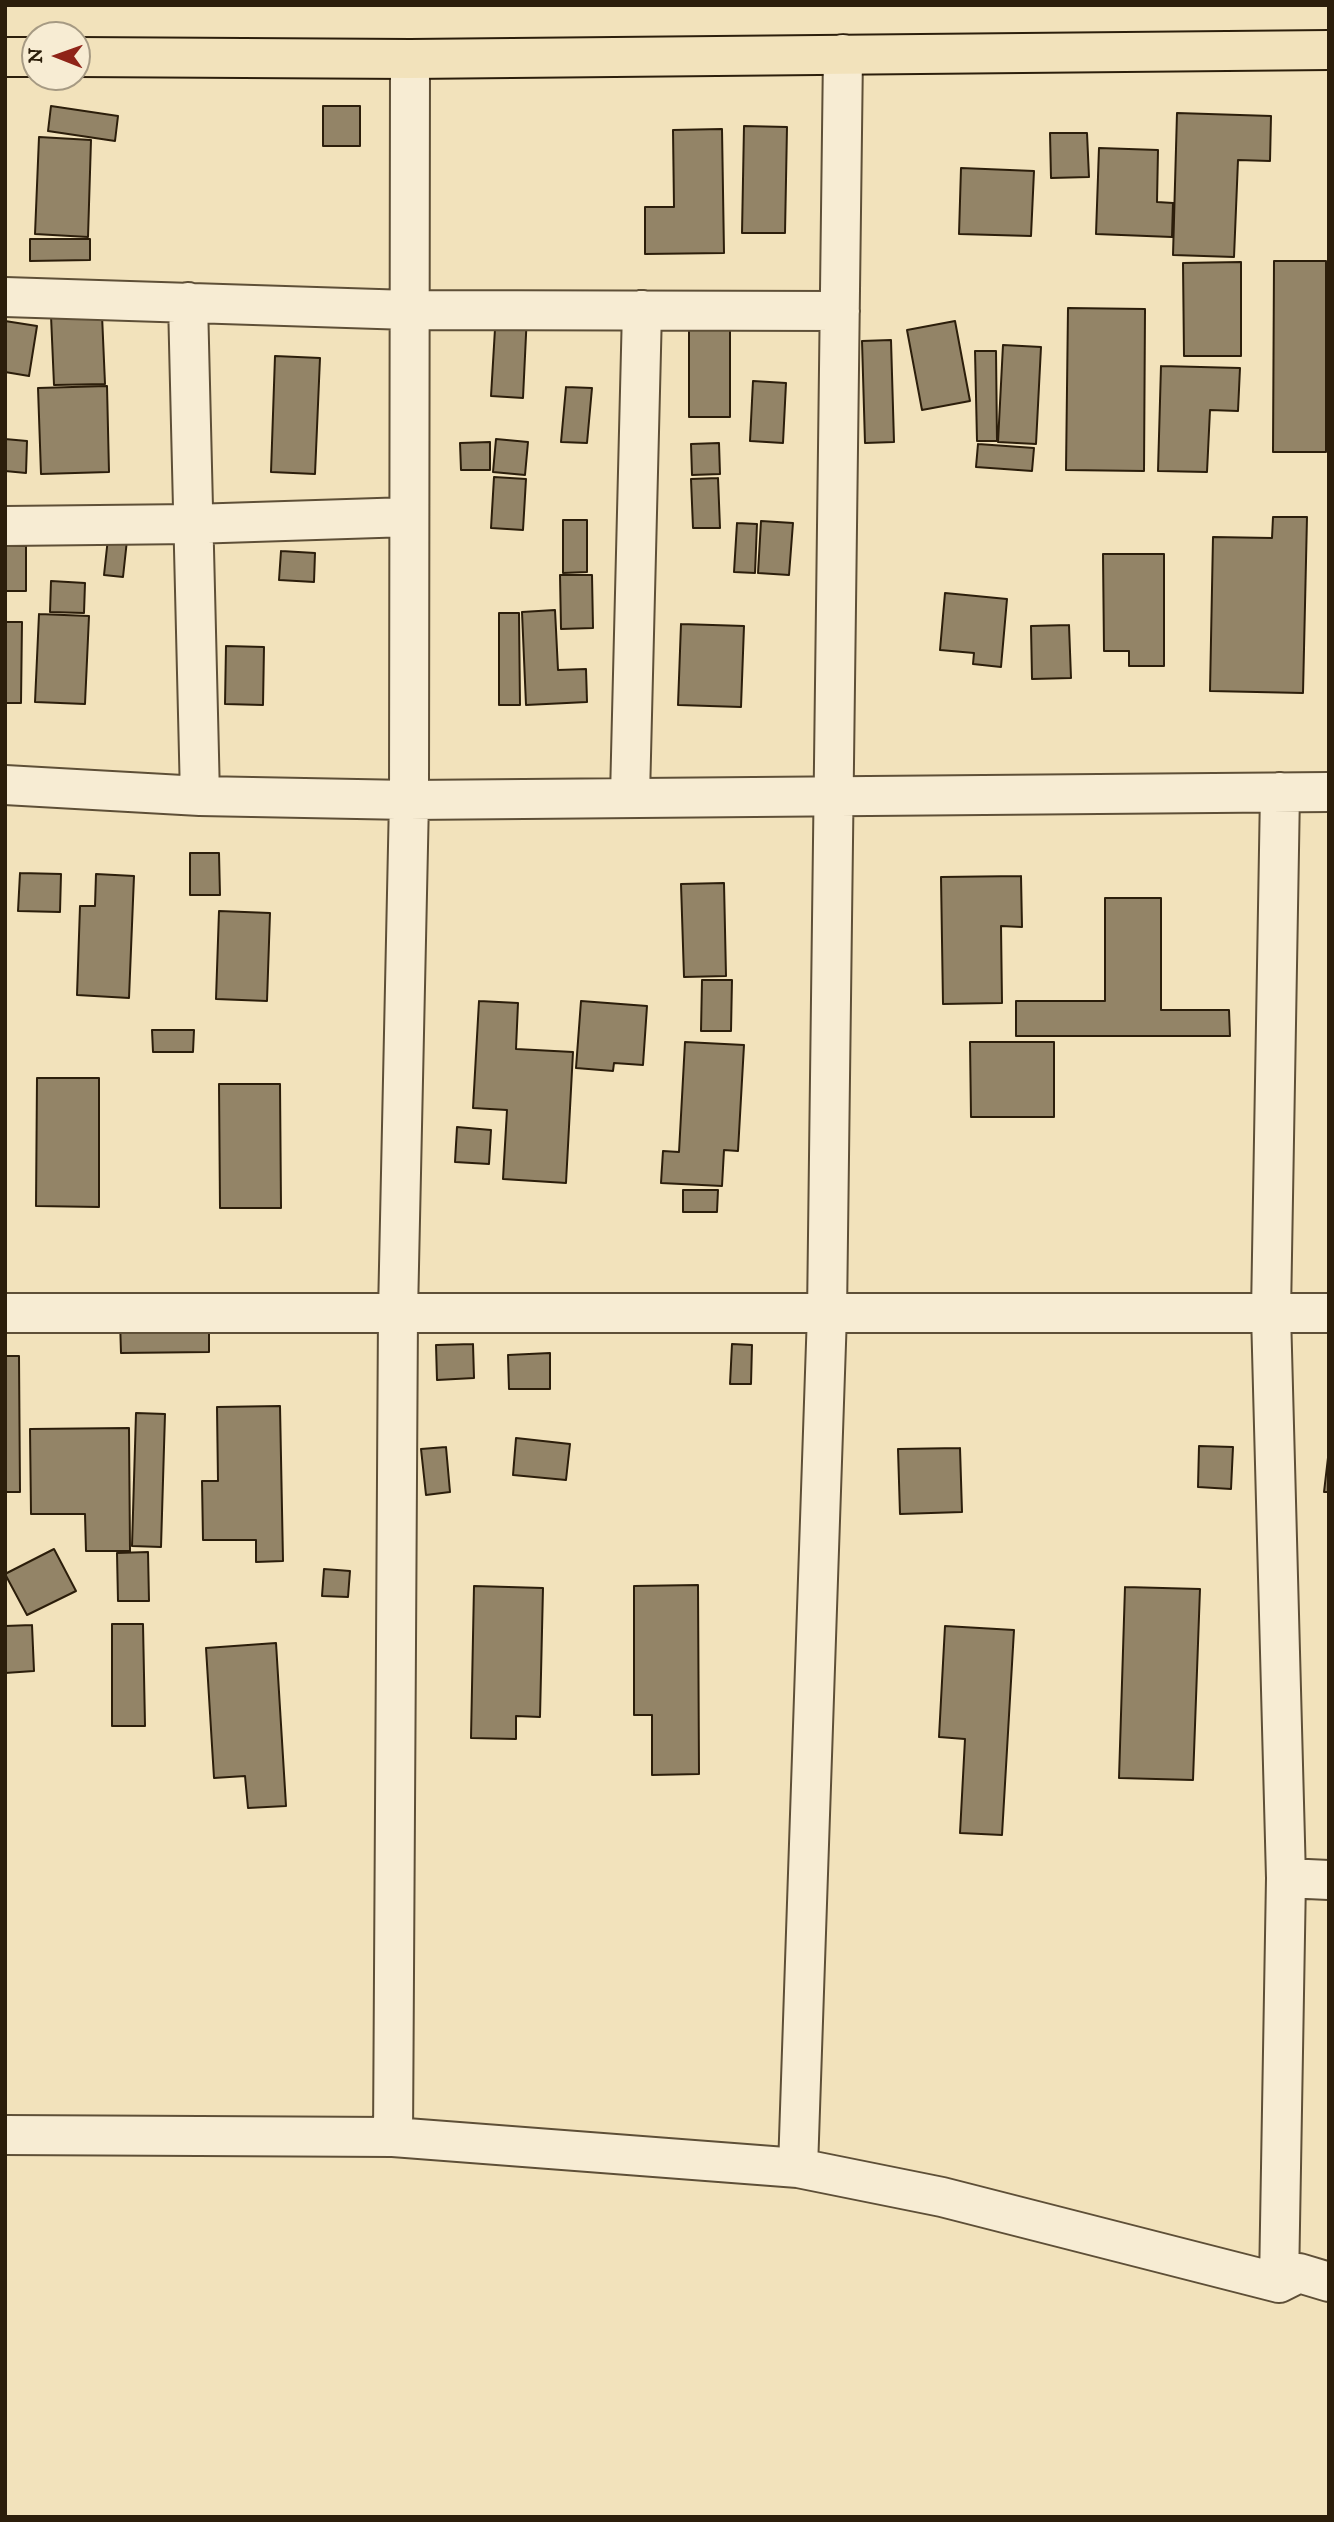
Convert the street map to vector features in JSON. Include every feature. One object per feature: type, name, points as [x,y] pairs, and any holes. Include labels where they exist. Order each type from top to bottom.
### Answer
[{"type":"main road","points":[[91,57],[410,59],[1329,50]]},
{"type":"street","points":[[798,2168],[827,1314],[843,54]]},
{"type":"street","points":[[393,2137],[398,1313],[409,800],[410,59]]},
{"type":"street","points":[[5,297],[409,310],[840,311]]},
{"type":"street","points":[[188,302],[200,796]]},
{"type":"street","points":[[630,796],[642,310]]},
{"type":"street","points":[[5,526],[192,524],[409,517]]},
{"type":"street","points":[[5,785],[200,796],[409,800],[835,794],[1329,792]]},
{"type":"street","points":[[1279,2283],[1286,1878],[1271,1313],[1280,792]]},
{"type":"street","points":[[5,1313],[1329,1313]]},
{"type":"street","points":[[1286,1878],[1329,1880]]},
{"type":"street","points":[[5,2136],[393,2137],[798,2168],[942,2197],[1279,2283],[1299,2273],[1329,2282]]},
{"type":"building","points":[[51,106],[118,116],[115,141],[48,131]]},
{"type":"building","points":[[323,106],[360,106],[360,146],[323,146]]},
{"type":"building","points":[[1177,113],[1271,116],[1270,161],[1238,160],[1234,257],[1173,255]]},
{"type":"building","points":[[744,126],[787,127],[785,233],[742,233]]},
{"type":"building","points":[[722,129],[724,253],[645,254],[645,207],[674,207],[673,130]]},
{"type":"building","points":[[1050,133],[1087,133],[1089,177],[1051,178]]},
{"type":"building","points":[[39,137],[91,140],[88,237],[35,234]]},
{"type":"building","points":[[1099,148],[1158,150],[1157,202],[1173,203],[1172,237],[1096,234]]},
{"type":"building","points":[[961,168],[1034,171],[1031,236],[959,234]]},
{"type":"building","points":[[30,239],[90,239],[90,260],[30,261]]},
{"type":"building","points":[[1274,261],[1326,261],[1326,452],[1273,452]]},
{"type":"building","points":[[1241,262],[1241,356],[1184,356],[1183,263]]},
{"type":"building","points":[[1068,308],[1145,309],[1144,471],[1066,470]]},
{"type":"building","points":[[496,312],[527,314],[523,398],[491,396]]},
{"type":"building","points":[[689,312],[730,312],[730,417],[689,417]]},
{"type":"building","points":[[102,315],[105,384],[54,385],[51,316]]},
{"type":"building","points":[[5,321],[37,326],[29,376],[5,372]]},
{"type":"building","points":[[955,321],[970,401],[922,410],[907,330]]},
{"type":"building","points":[[891,340],[894,442],[865,443],[862,341]]},
{"type":"building","points":[[1003,345],[1041,347],[1036,444],[998,442]]},
{"type":"building","points":[[975,351],[996,351],[997,441],[977,441]]},
{"type":"building","points":[[275,356],[320,358],[315,474],[271,472]]},
{"type":"building","points":[[1161,366],[1240,368],[1238,411],[1210,410],[1207,472],[1158,471]]},
{"type":"building","points":[[753,381],[786,383],[783,443],[750,441]]},
{"type":"building","points":[[107,386],[109,472],[41,474],[38,388]]},
{"type":"building","points":[[566,387],[592,388],[587,443],[561,442]]},
{"type":"building","points":[[5,439],[27,441],[26,473],[5,471]]},
{"type":"building","points":[[496,439],[528,442],[525,475],[493,472]]},
{"type":"building","points":[[490,442],[490,470],[461,470],[460,443]]},
{"type":"building","points":[[719,443],[720,474],[692,475],[691,444]]},
{"type":"building","points":[[978,444],[1034,448],[1032,471],[976,467]]},
{"type":"building","points":[[494,477],[526,479],[523,530],[491,528]]},
{"type":"building","points":[[718,478],[720,528],[693,528],[691,479]]},
{"type":"building","points":[[1273,517],[1307,517],[1303,693],[1210,691],[1213,537],[1272,538]]},
{"type":"building","points":[[563,520],[587,520],[587,572],[563,573]]},
{"type":"building","points":[[761,521],[793,523],[789,575],[758,573]]},
{"type":"building","points":[[737,523],[757,524],[755,573],[734,572]]},
{"type":"building","points":[[108,538],[127,540],[123,577],[104,575]]},
{"type":"building","points":[[5,546],[26,546],[26,591],[5,591]]},
{"type":"building","points":[[281,551],[315,553],[314,582],[279,580]]},
{"type":"building","points":[[1103,554],[1164,554],[1164,666],[1129,666],[1129,651],[1104,651]]},
{"type":"building","points":[[560,575],[592,575],[593,628],[561,629]]},
{"type":"building","points":[[51,581],[85,583],[84,613],[50,612]]},
{"type":"building","points":[[945,593],[1007,599],[1001,667],[973,664],[974,653],[940,650]]},
{"type":"building","points":[[555,610],[558,670],[586,669],[587,702],[526,705],[522,612]]},
{"type":"building","points":[[499,613],[519,613],[520,705],[499,705]]},
{"type":"building","points":[[39,614],[89,616],[85,704],[35,702]]},
{"type":"building","points":[[5,622],[22,622],[21,703],[5,703]]},
{"type":"building","points":[[681,624],[744,626],[741,707],[678,705]]},
{"type":"building","points":[[1069,625],[1071,678],[1032,679],[1031,626]]},
{"type":"building","points":[[226,646],[264,647],[263,705],[225,704]]},
{"type":"building","points":[[190,853],[219,853],[220,895],[190,895]]},
{"type":"building","points":[[20,873],[61,874],[60,912],[18,911]]},
{"type":"building","points":[[96,874],[134,876],[129,998],[77,995],[80,906],[95,906]]},
{"type":"building","points":[[1021,876],[1022,927],[1001,926],[1002,1003],[943,1004],[941,877]]},
{"type":"building","points":[[724,883],[726,976],[684,977],[681,884]]},
{"type":"building","points":[[1105,898],[1161,898],[1161,1010],[1229,1010],[1230,1036],[1016,1036],[1016,1001],[1105,1001]]},
{"type":"building","points":[[219,911],[270,913],[267,1001],[216,999]]},
{"type":"building","points":[[702,980],[732,980],[731,1031],[701,1031]]},
{"type":"building","points":[[479,1001],[518,1003],[516,1049],[573,1052],[566,1183],[503,1179],[507,1110],[473,1108]]},
{"type":"building","points":[[581,1001],[647,1006],[643,1065],[614,1063],[613,1071],[576,1068]]},
{"type":"building","points":[[152,1030],[194,1030],[193,1052],[153,1052]]},
{"type":"building","points":[[685,1042],[744,1045],[738,1151],[724,1150],[722,1186],[661,1183],[663,1151],[679,1152]]},
{"type":"building","points":[[970,1042],[1054,1042],[1054,1117],[971,1117]]},
{"type":"building","points":[[37,1078],[99,1078],[99,1207],[36,1206]]},
{"type":"building","points":[[219,1084],[280,1084],[281,1208],[220,1208]]},
{"type":"building","points":[[457,1127],[491,1130],[489,1164],[455,1162]]},
{"type":"building","points":[[683,1190],[718,1190],[717,1212],[683,1212]]},
{"type":"building","points":[[209,1320],[209,1352],[121,1353],[120,1321]]},
{"type":"building","points":[[473,1344],[474,1378],[437,1380],[436,1345]]},
{"type":"building","points":[[732,1344],[752,1345],[751,1384],[730,1384]]},
{"type":"building","points":[[550,1353],[550,1389],[509,1389],[508,1355]]},
{"type":"building","points":[[5,1356],[19,1356],[20,1492],[5,1492]]},
{"type":"building","points":[[280,1406],[283,1561],[256,1562],[256,1540],[203,1540],[202,1481],[218,1481],[217,1407]]},
{"type":"building","points":[[136,1413],[165,1414],[161,1547],[132,1546]]},
{"type":"building","points":[[129,1428],[130,1551],[86,1551],[85,1514],[31,1514],[30,1429]]},
{"type":"building","points":[[516,1438],[570,1444],[566,1480],[513,1475]]},
{"type":"building","points":[[1199,1446],[1233,1447],[1231,1489],[1198,1487]]},
{"type":"building","points":[[446,1447],[450,1492],[426,1495],[421,1449]]},
{"type":"building","points":[[960,1448],[962,1512],[900,1514],[898,1449]]},
{"type":"building","points":[[1329,1449],[1329,1492],[1324,1492]]},
{"type":"building","points":[[54,1549],[76,1591],[27,1615],[5,1574]]},
{"type":"building","points":[[148,1552],[149,1601],[118,1601],[117,1553]]},
{"type":"building","points":[[324,1569],[350,1571],[348,1597],[322,1596]]},
{"type":"building","points":[[698,1585],[699,1774],[652,1775],[652,1715],[634,1715],[634,1586]]},
{"type":"building","points":[[474,1586],[543,1588],[540,1717],[516,1716],[516,1739],[471,1738]]},
{"type":"building","points":[[1125,1587],[1200,1589],[1193,1780],[1119,1778]]},
{"type":"building","points":[[112,1624],[143,1624],[145,1726],[112,1726]]},
{"type":"building","points":[[32,1625],[34,1671],[5,1673],[5,1626]]},
{"type":"building","points":[[945,1626],[1014,1630],[1002,1835],[960,1833],[965,1739],[939,1737]]},
{"type":"building","points":[[276,1643],[286,1806],[248,1808],[245,1776],[214,1778],[206,1648]]}]
